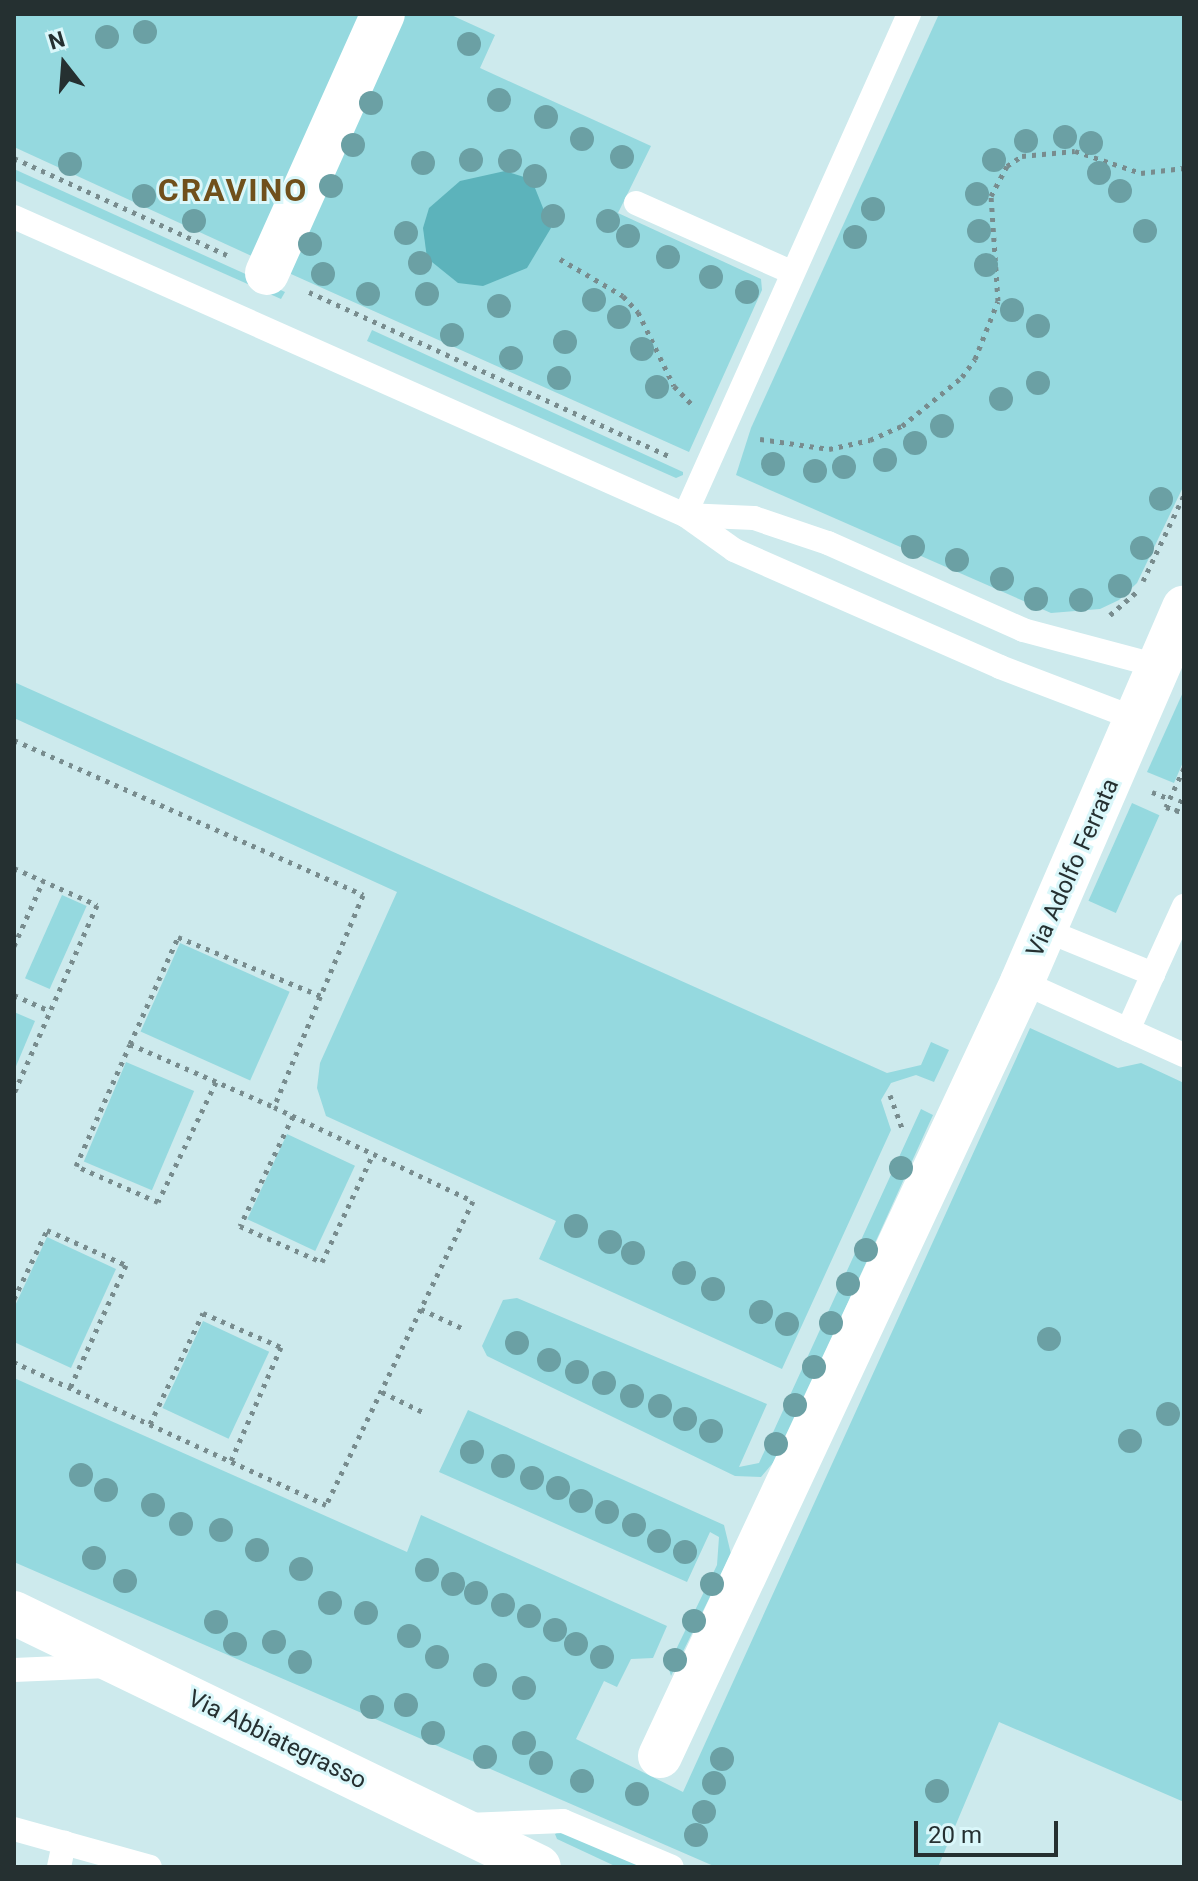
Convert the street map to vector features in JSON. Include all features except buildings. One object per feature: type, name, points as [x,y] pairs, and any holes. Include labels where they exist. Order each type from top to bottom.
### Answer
[{"type":"street","points":[[267,273],[383,14]]},
{"type":"street","name":"Via Adolfo Ferrata","points":[[660,1756],[1022,982],[1162,667],[1184,608]]},
{"type":"street","name":"Via Abbiategrasso","points":[[14,1613],[539,1867]]},
{"type":"lane","points":[[685,515],[791,272],[909,14]]},
{"type":"lane","points":[[636,203],[791,272]]},
{"type":"lane","points":[[14,217],[685,515],[734,550],[1000,667],[1139,720]]},
{"type":"lane","points":[[685,515],[754,518],[828,543],[1023,630],[1162,667]]},
{"type":"lane","points":[[1128,1030],[1184,906]]},
{"type":"lane","points":[[1045,930],[1153,974]]},
{"type":"lane","points":[[1022,982],[1184,1055]]},
{"type":"lane","points":[[14,1670],[121,1665]]},
{"type":"lane","points":[[454,1826],[563,1821],[672,1867]]},
{"type":"lane","points":[[14,1829],[62,1855],[150,1867]]},
{"type":"path","points":[[560,259],[631,304],[651,330],[674,386],[690,405],[724,425],[775,443],[839,448],[902,426],[947,391],[975,359],[990,326],[1000,276],[989,215],[991,196],[1007,166],[1022,156],[1075,151],[1141,173],[1184,168]]},
{"type":"path","points":[[14,158],[705,470]]},
{"type":"path","points":[[1098,618],[1116,611],[1138,592],[1184,495]]},
{"type":"path","points":[[14,740],[363,895],[274,1107]]},
{"type":"path","points":[[1184,768],[1166,807],[1184,813]]},
{"type":"path","points":[[1176,812],[1184,794]]},
{"type":"path","points":[[14,868],[97,905],[14,1093]]},
{"type":"path","points":[[14,946],[43,881]]},
{"type":"path","points":[[216,1082],[158,1202],[76,1166],[178,937],[321,996]]},
{"type":"path","points":[[14,995],[50,1011]]},
{"type":"path","points":[[14,1362],[326,1505],[473,1201],[274,1107],[130,1044]]},
{"type":"path","points":[[293,1116],[240,1226],[322,1262],[373,1154]]},
{"type":"path","points":[[14,1299],[47,1230],[126,1265],[70,1388]]},
{"type":"path","points":[[421,1309],[462,1328]]},
{"type":"path","points":[[150,1424],[203,1313],[281,1347],[231,1461]]},
{"type":"path","points":[[382,1392],[423,1412]]},
{"type":"shaded area","points":[[14,14],[366,14],[256,258],[14,147]]},
{"type":"shaded area","points":[[397,14],[449,14],[495,35],[480,68],[651,146],[618,213],[761,279],[762,290],[689,452],[282,270]]},
{"type":"shaded area","points":[[939,14],[1184,14],[1184,485],[1137,583],[1119,600],[1100,609],[1051,613],[736,475],[751,428]]},
{"type":"shaded area","points":[[14,169],[285,292],[281,299],[14,180]]},
{"type":"shaded area","points":[[505,171],[524,177],[535,188],[551,228],[527,268],[483,286],[458,283],[427,258],[423,228],[429,208],[460,181]]},
{"type":"shaded area","points":[[372,330],[683,472],[683,475],[676,478],[367,341]]},
{"type":"shaded area","points":[[14,682],[887,1073],[921,1065],[931,1042],[949,1050],[934,1082],[916,1075],[891,1083],[881,1100],[891,1130],[782,1369],[539,1259],[556,1221],[326,1116],[317,1088],[320,1063],[397,892],[14,718]]},
{"type":"shaded area","points":[[1184,690],[1184,760],[1174,783],[1147,772]]},
{"type":"shaded area","points":[[1132,803],[1159,815],[1116,913],[1088,901]]},
{"type":"shaded area","points":[[62,895],[87,906],[50,989],[25,978]]},
{"type":"shaded area","points":[[180,943],[290,992],[250,1080],[141,1032]]},
{"type":"shaded area","points":[[14,1012],[35,1021],[14,1071]]},
{"type":"shaded area","points":[[1030,1028],[1118,1068],[1141,1063],[1184,1083],[1184,1802],[999,1722],[938,1867],[716,1867],[14,1562],[14,1378],[407,1552],[421,1515],[667,1626],[653,1658],[631,1659],[617,1687],[604,1681],[576,1739],[683,1792]]},
{"type":"shaded area","points":[[126,1062],[194,1091],[152,1190],[84,1161]]},
{"type":"shaded area","points":[[921,1109],[933,1115],[778,1457],[761,1477],[735,1476],[487,1356],[482,1346],[503,1300],[517,1298],[767,1404],[739,1467],[759,1463]]},
{"type":"shaded area","points":[[287,1134],[355,1166],[315,1251],[247,1219]]},
{"type":"shaded area","points":[[47,1237],[116,1269],[71,1368],[14,1342],[14,1308]]},
{"type":"shaded area","points":[[203,1321],[269,1352],[229,1439],[162,1408]]},
{"type":"shaded area","points":[[468,1410],[724,1525],[731,1554],[671,1676],[668,1666],[717,1565],[719,1537],[710,1532],[687,1582],[439,1472]]},
{"type":"shaded area","points":[[560,1831],[642,1867],[617,1867],[557,1839],[555,1834]]},
{"type":"district","name":"CRAVINO","points":[[233,190]]}]
